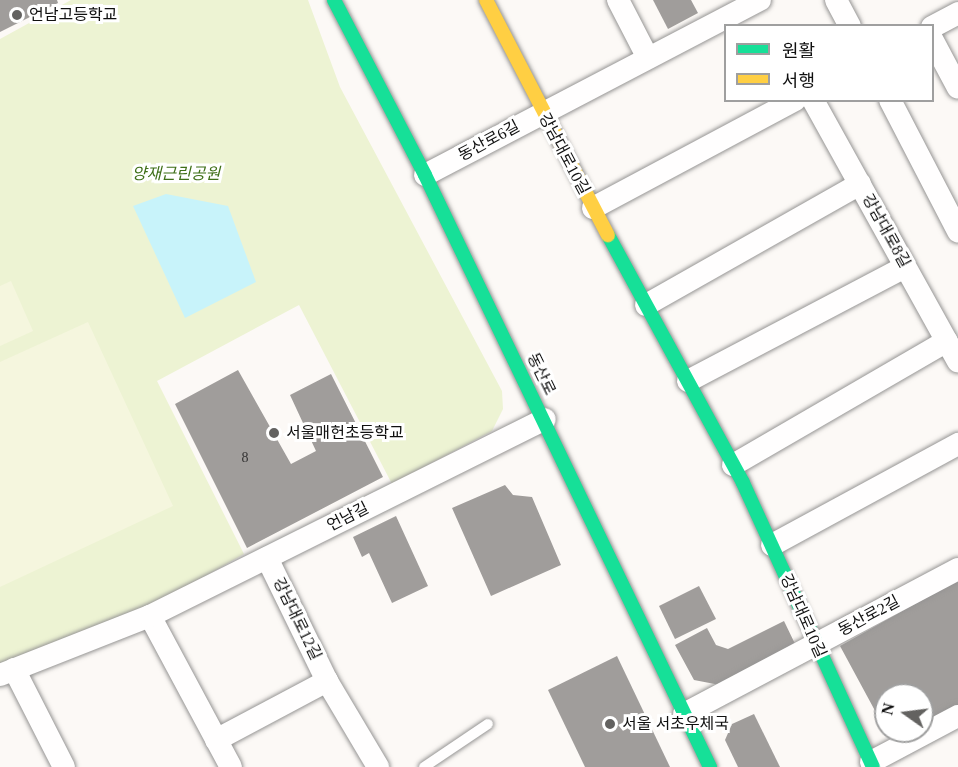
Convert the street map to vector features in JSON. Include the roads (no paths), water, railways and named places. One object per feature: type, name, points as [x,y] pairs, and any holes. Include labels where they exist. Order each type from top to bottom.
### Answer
[{"type":"street","name":"동산로","points":[[334,0],[425,175],[545,419],[710,767]]},
{"type":"street","name":"강남대로10길","points":[[486,0],[542,114],[733,465],[872,765]]},
{"type":"street","points":[[618,0],[648,58]]},
{"type":"street","name":"동산로6길","points":[[425,175],[760,0]]},
{"type":"street","points":[[836,0],[849,24]]},
{"type":"street","points":[[934,26],[958,13]]},
{"type":"street","points":[[934,41],[958,88]]},
{"type":"street","points":[[594,208],[791,102]]},
{"type":"street","name":"강남대로8길","points":[[814,102],[958,362]]},
{"type":"street","points":[[891,102],[958,231]]},
{"type":"street","points":[[646,305],[860,184]]},
{"type":"street","points":[[688,381],[905,267]]},
{"type":"street","points":[[733,465],[946,341]]},
{"type":"street","name":"언남길","points":[[7,672],[150,616],[545,419]]},
{"type":"street","points":[[772,545],[958,444]]},
{"type":"street","name":"강남대로12길","points":[[267,558],[327,681],[378,767]]},
{"type":"street","name":"동산로2길","points":[[684,714],[958,568]]},
{"type":"street","points":[[150,616],[231,767]]},
{"type":"street","points":[[7,672],[63,767]]},
{"type":"street","name":"강남대로12길","points":[[216,740],[327,681]]},
{"type":"street","points":[[872,765],[958,716]]},
{"type":"lane","points":[[424,767],[488,724]]},
{"type":"water","points":[[166,194],[228,206],[256,282],[185,318],[133,206]]},
{"type":"place","name":"언남고등학교","points":[[17,15]]},
{"type":"place","name":"서울매헌초등학교","points":[[274,433]]},
{"type":"place","name":"서울 서초우체국","points":[[610,724]]},
{"type":"park label","name":"양재근린공원","points":[[176,174]]}]
